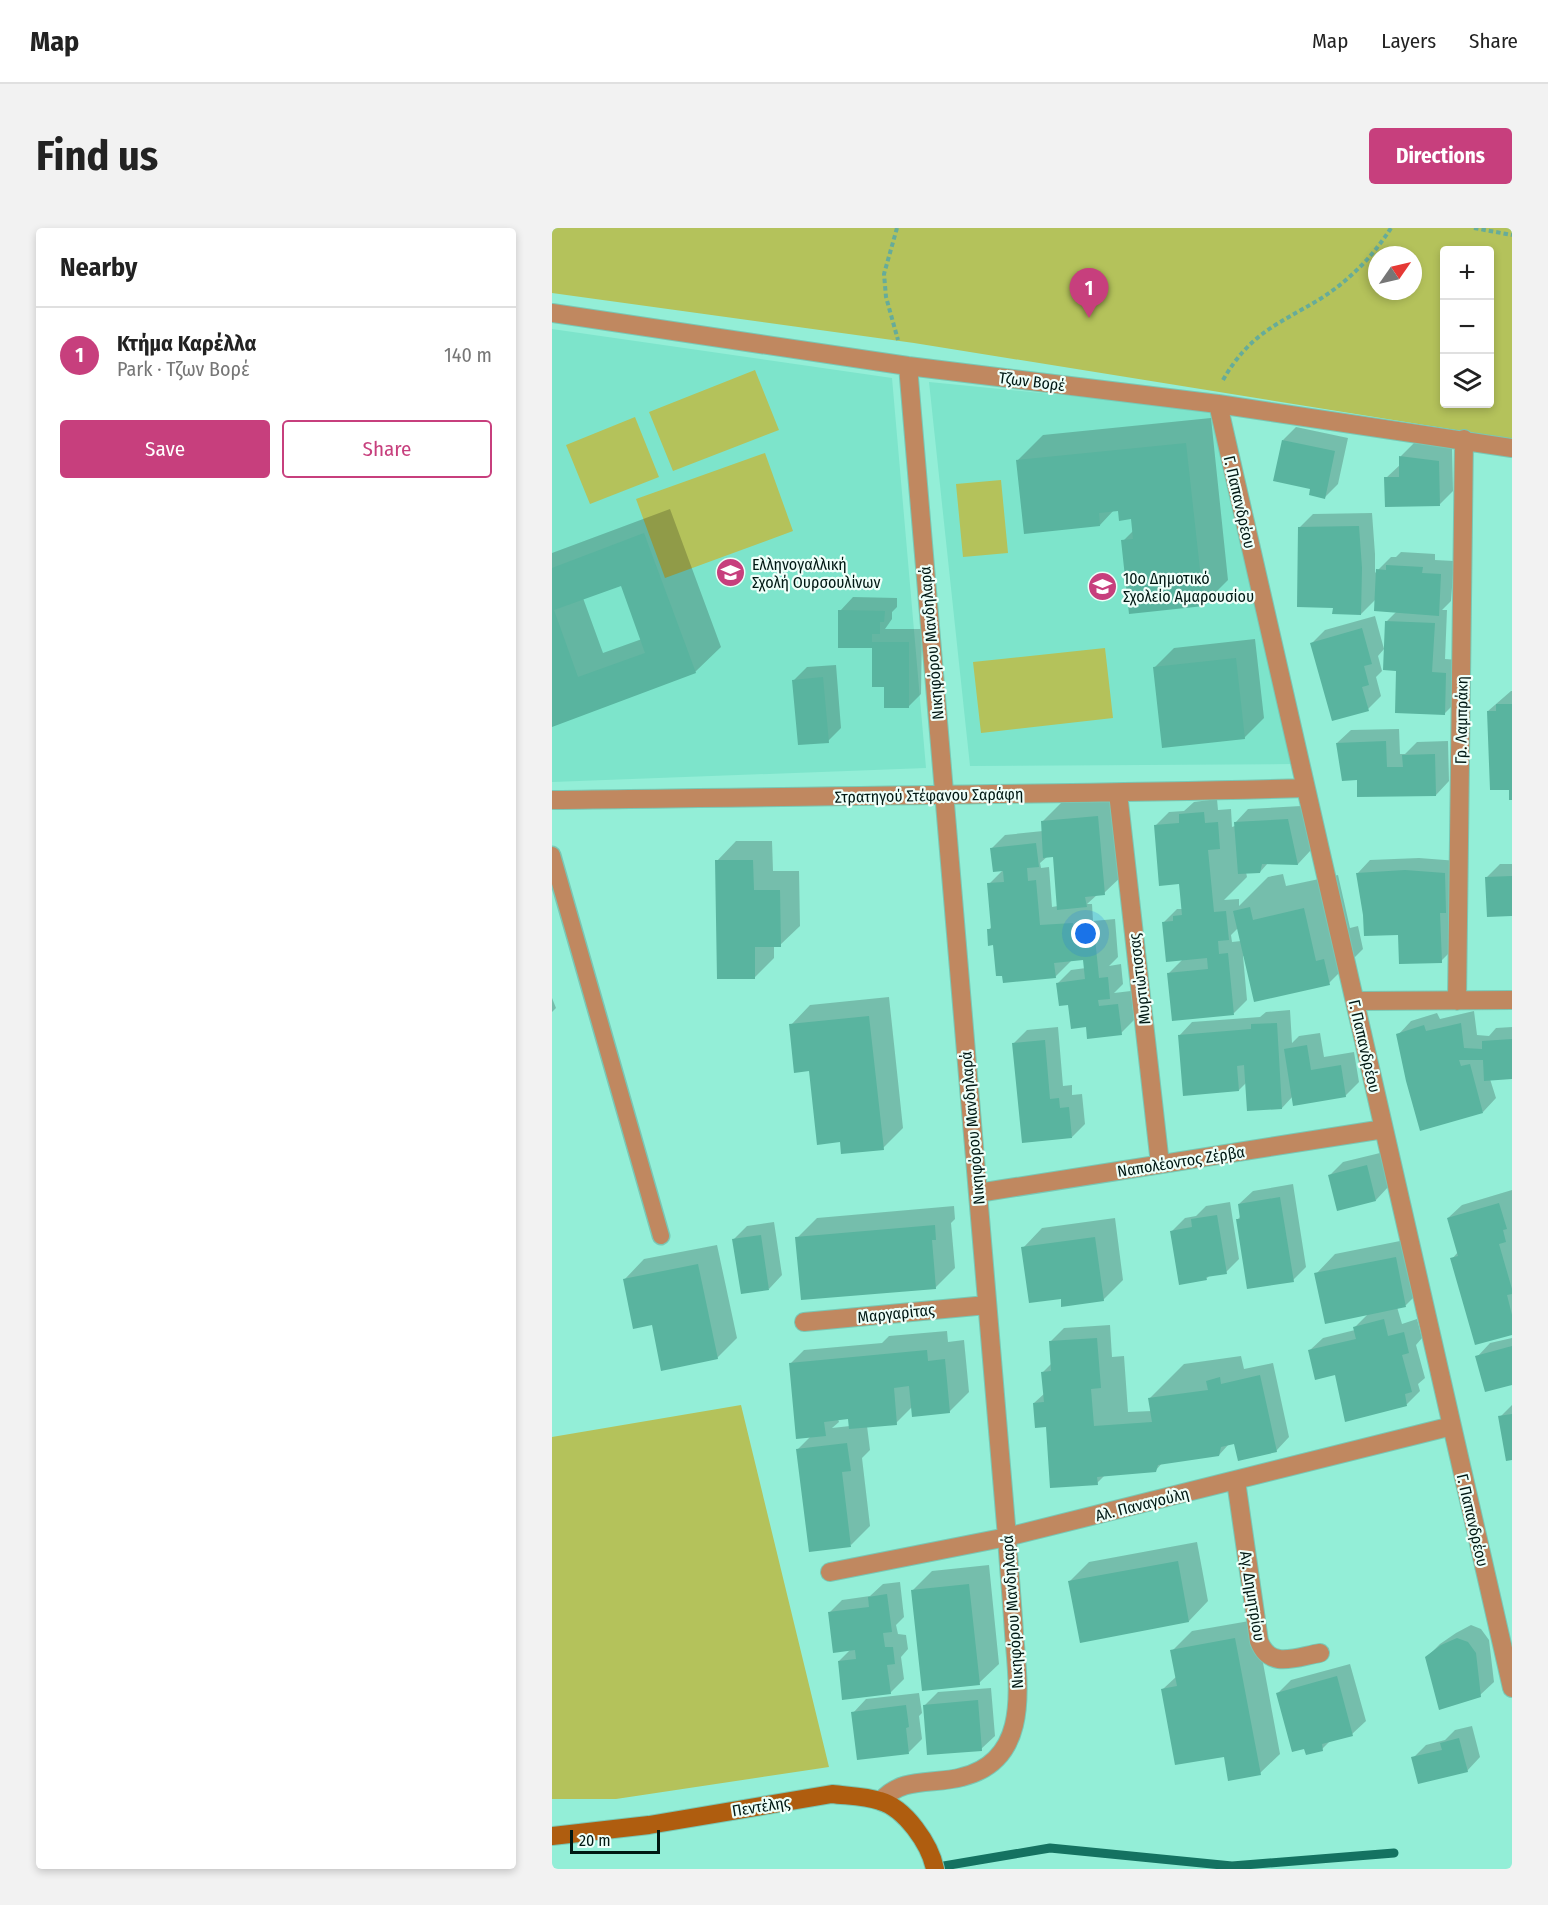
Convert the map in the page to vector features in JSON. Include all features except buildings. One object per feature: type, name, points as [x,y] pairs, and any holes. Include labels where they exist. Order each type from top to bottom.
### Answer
[{"type":"main road","name":"Πεντέλης","points":[[552,1836],[649,1825],[832,1794],[862,1797],[881,1801],[891,1806],[911,1823],[925,1842],[934,1869]]},
{"type":"street","name":"Τζων Βορέ","points":[[552,313],[908,366],[1218,404],[1512,448]]},
{"type":"street","name":"Νικηφόρου Μανδηλαρά","points":[[881,1801],[892,1790],[902,1786],[962,1778],[981,1770],[998,1756],[1010,1738],[1017,1716],[1018,1690],[908,366]]},
{"type":"street","name":"Γ. Παπανδρέου","points":[[1218,404],[1512,1688]]},
{"type":"street","name":"Γρ. Λαμπράκη","points":[[1457,1001],[1464,439]]},
{"type":"street","name":"Στρατηγού Στέφανου Σαράφη","points":[[552,800],[944,794],[1118,794],[1306,788]]},
{"type":"street","name":"Μυρτιώτισσας","points":[[1118,794],[1161,1164]]},
{"type":"street","points":[[1355,1001],[1512,1000]]},
{"type":"street","name":"Ναπολέοντος Ζέρβα","points":[[978,1193],[1384,1129]]},
{"type":"street","name":"Μαργαρίτας","points":[[804,1322],[987,1305]]},
{"type":"street","name":"Αλ. Παναγούλη","points":[[830,1572],[1007,1537],[1452,1426]]},
{"type":"street","name":"Αγ. Δημητρίου","points":[[1236,1481],[1262,1649],[1268,1656],[1277,1659],[1320,1653]]},
{"type":"lane","points":[[552,855],[661,1236]]},
{"type":"path","points":[[897,228],[884,274],[886,297],[893,325],[908,366]]},
{"type":"path","points":[[1218,404],[1224,379],[1236,360],[1258,336],[1280,320],[1322,298],[1353,274],[1391,228]]},
{"type":"path","points":[[1474,228],[1512,235]]},
{"type":"shaded area","points":[[552,228],[1512,228],[1512,439],[914,343],[552,293]]},
{"type":"shaded area","name":"Ελληνογαλλική Σχολή Ουρσουλίνων","points":[[552,329],[892,378],[926,768],[552,782]]},
{"type":"shaded area","points":[[755,370],[779,430],[673,471],[649,412]]},
{"type":"shaded area","name":"10ο Δημοτικό Σχολείο Αμαρουσίου","points":[[929,382],[1212,410],[1295,764],[970,766]]},
{"type":"shaded area","points":[[635,417],[659,477],[590,504],[566,445]]},
{"type":"shaded area","points":[[765,453],[793,531],[665,578],[636,499]]},
{"type":"shaded area","points":[[1001,480],[1008,553],[963,557],[956,484]]},
{"type":"shaded area","points":[[1105,648],[1113,718],[981,733],[973,662]]},
{"type":"shaded area","points":[[741,1405],[829,1767],[616,1799],[552,1799],[552,1437]]},
{"type":"waterway","points":[[932,1868],[1050,1848],[1232,1866],[1394,1853]]},
{"type":"place","name":"Κτήμα Καρέλλα","points":[[1089,318]]},
{"type":"place","name":"Ελληνογαλλική Σχολή Ουρσουλίνων","points":[[731,573]]},
{"type":"place","name":"10ο Δημοτικό Σχολείο Αμαρουσίου","points":[[1102,587]]}]
